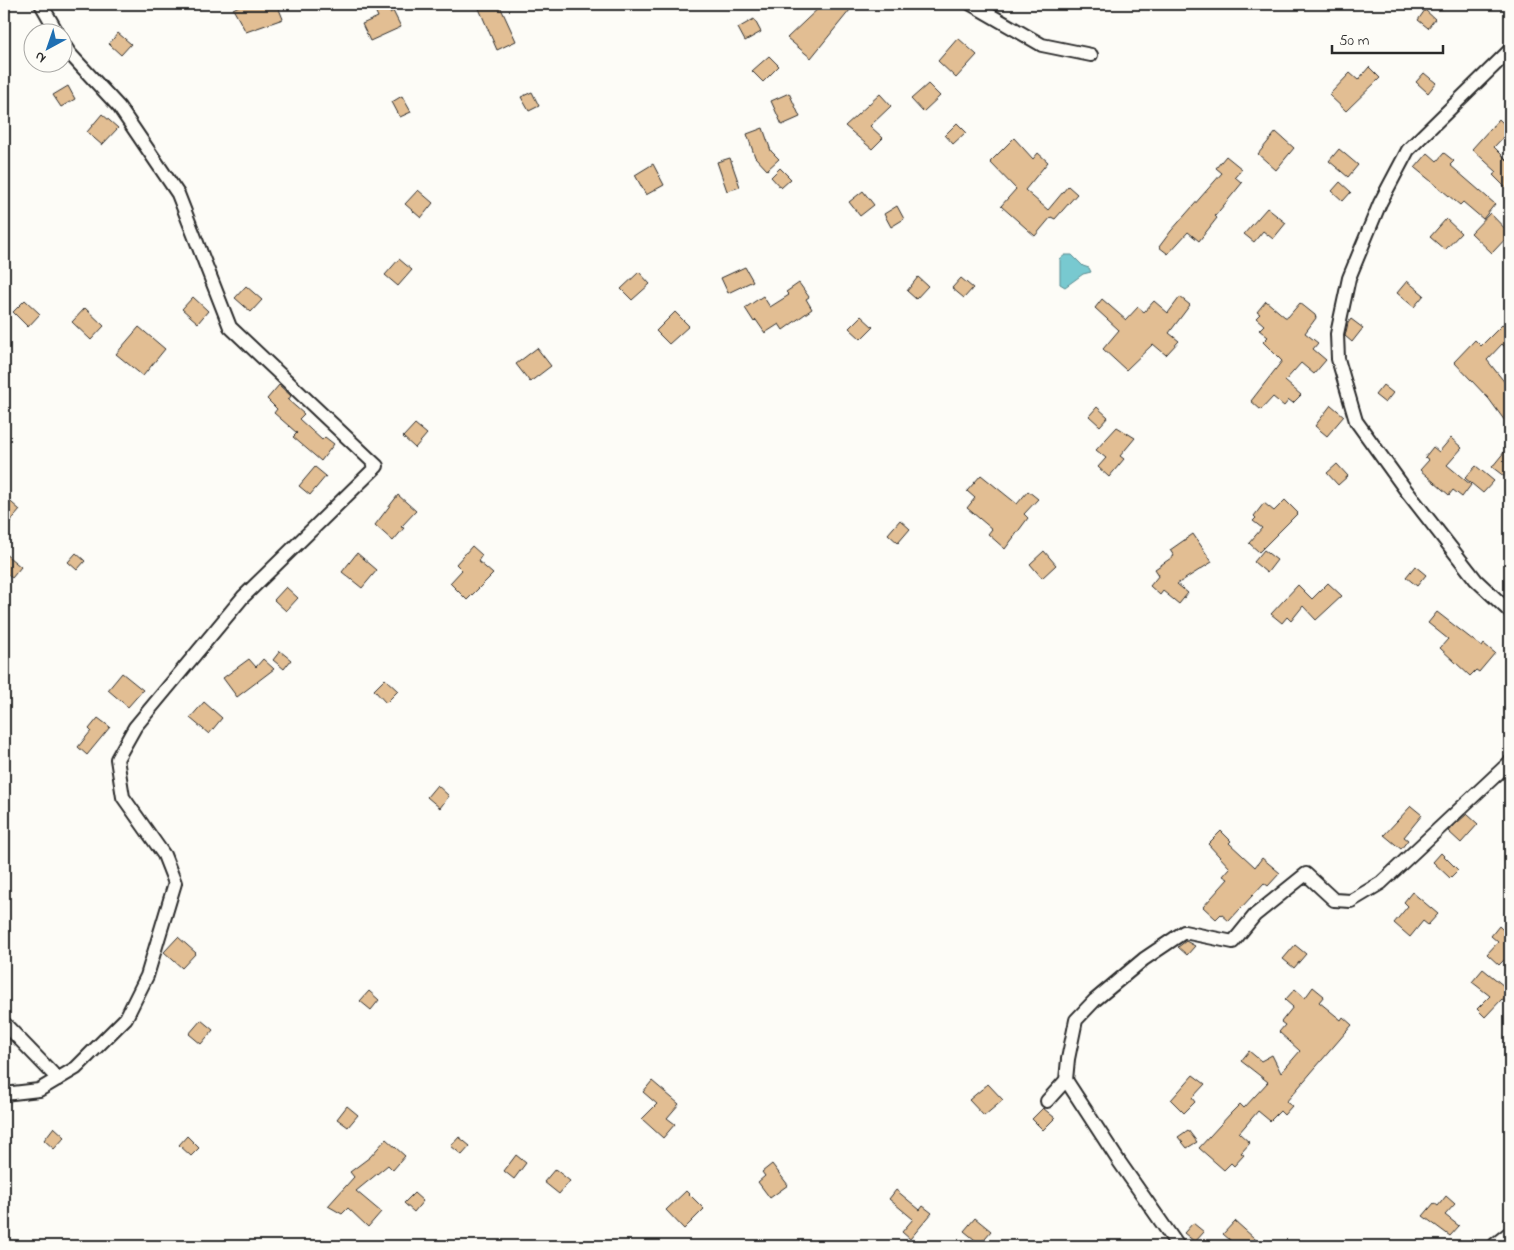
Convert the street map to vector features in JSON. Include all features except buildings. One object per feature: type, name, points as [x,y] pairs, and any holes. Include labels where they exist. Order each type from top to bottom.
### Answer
[{"type":"street","points":[[41,4],[51,22]]},
{"type":"street","points":[[971,4],[1042,45],[1091,55]]},
{"type":"street","points":[[1510,50],[1408,150],[1380,202],[1349,278],[1336,334],[1338,359],[1356,421],[1405,489],[1476,580],[1510,612]]},
{"type":"street","points":[[4,1094],[39,1090],[76,1068],[126,1018],[148,976],[175,883],[164,855],[122,796],[117,759],[141,720],[243,597],[378,466],[230,327],[178,194],[119,107],[72,56]]},
{"type":"street","points":[[1047,1101],[1066,1080],[1068,1058],[1076,1020],[1095,1000],[1144,959],[1184,932],[1233,942],[1255,915],[1306,874],[1334,900],[1352,900],[1381,883],[1510,762]]},
{"type":"street","points":[[4,1023],[58,1079]]},
{"type":"street","points":[[1066,1080],[1118,1160],[1178,1246]]},
{"type":"street","points":[[1496,1246],[1510,1235]]},
{"type":"water","points":[[1065,255],[1072,255],[1083,266],[1089,268],[1091,272],[1083,274],[1065,287],[1060,284],[1060,259]]}]
